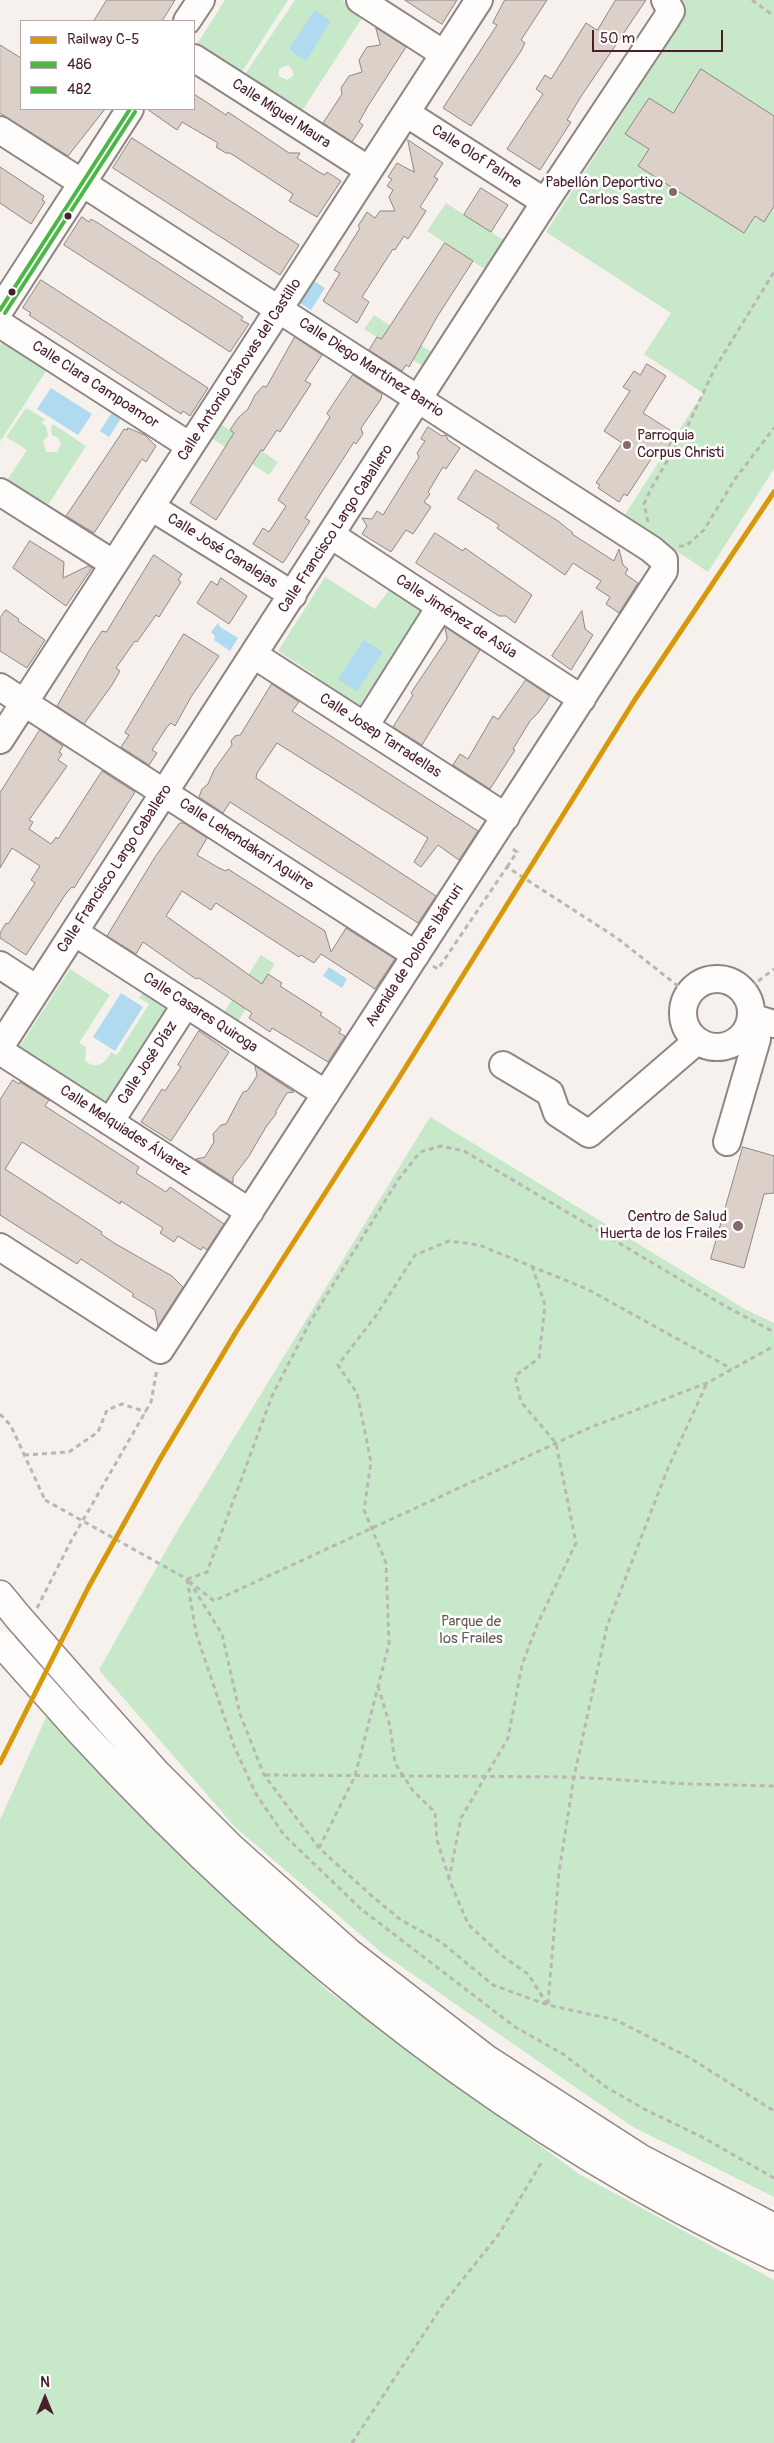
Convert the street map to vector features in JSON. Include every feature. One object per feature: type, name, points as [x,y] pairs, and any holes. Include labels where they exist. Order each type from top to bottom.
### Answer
[{"type":"highway","points":[[0,1595],[27,1614],[90,1698],[158,1774],[230,1847],[349,1953],[486,2059],[641,2159],[774,2228]]},
{"type":"highway","points":[[2,1644],[138,1795],[210,1866],[333,1975],[478,2086],[628,2182],[774,2256]]},
{"type":"street","points":[[188,20],[201,0]]},
{"type":"street","points":[[360,0],[444,54]]},
{"type":"street","name":"Calle Antonio Cánovas del Castillo","points":[[0,740],[480,0]]},
{"type":"street","name":"Calle Francisco Largo Caballero","points":[[0,1047],[420,399],[668,5]]},
{"type":"street","name":"Calle Miguel Maura","points":[[195,59],[368,170]]},
{"type":"street","points":[[0,310],[129,110]]},
{"type":"street","name":"Calle Olof Palme","points":[[406,113],[545,202]]},
{"type":"street","name":"Calle Diego Martínez Barrio","points":[[0,130],[651,548],[667,554]]},
{"type":"street","name":"Calle Clara Campoamor","points":[[0,324],[190,446]]},
{"type":"street","points":[[0,492],[114,564]]},
{"type":"street","name":"Calle José Canalejas","points":[[151,507],[293,595]]},
{"type":"street","name":"Calle Jiménez de Asúa","points":[[331,535],[582,699]]},
{"type":"street","name":"Avenida de Dolores Ibárruri","points":[[160,1350],[326,1094],[427,956],[506,817],[664,571],[667,554]]},
{"type":"street","points":[[364,726],[440,607]]},
{"type":"street","name":"Calle Josep Tarradellas","points":[[254,655],[506,817]]},
{"type":"street","name":"Calle Lehendakari Aguirre","points":[[0,687],[165,793],[427,956]]},
{"type":"street","name":"Calle Casares Quiroga","points":[[74,932],[326,1094]]},
{"type":"street","points":[[0,965],[37,989]]},
{"type":"street","points":[[727,1142],[757,1039],[758,1023],[744,992],[735,984],[724,979],[711,979],[700,983],[688,994],[683,1005],[683,1020],[687,1031],[697,1041],[708,1046],[720,1048],[732,1044],[758,1023]]},
{"type":"street","name":"Calle José Díaz","points":[[110,1122],[186,1004]]},
{"type":"street","points":[[504,1065],[550,1093],[557,1113],[588,1134],[697,1041]]},
{"type":"street","name":"Calle Melquiades Álvarez","points":[[0,1051],[250,1212]]},
{"type":"street","points":[[0,1246],[160,1350]]},
{"type":"path","points":[[752,0],[774,16]]},
{"type":"path","points":[[649,527],[644,504],[652,486],[688,425],[715,368],[774,272]]},
{"type":"path","points":[[667,554],[686,546],[704,530],[735,479],[774,428]]},
{"type":"path","points":[[427,956],[433,966],[438,969],[517,852],[511,848],[508,854]]},
{"type":"path","points":[[507,867],[617,938],[688,994]]},
{"type":"path","points":[[744,992],[774,969]]},
{"type":"path","points":[[187,1579],[207,1572],[272,1396],[310,1322],[398,1180],[420,1152],[441,1146],[464,1151],[716,1300],[774,1332]]},
{"type":"path","points":[[319,1848],[355,1776],[389,1644],[386,1563],[364,1510],[370,1462],[357,1393],[338,1366],[375,1317],[415,1255],[449,1241],[478,1245],[588,1289],[732,1369]]},
{"type":"path","points":[[449,1879],[461,1818],[508,1738],[522,1664],[537,1625],[576,1543],[556,1443],[521,1402],[515,1376],[539,1358],[545,1305],[532,1266]]},
{"type":"path","points":[[0,1414],[11,1426],[45,1500],[187,1579],[214,1601],[589,1428],[707,1383],[774,1346]]},
{"type":"path","points":[[27,1614],[146,1412],[151,1402],[160,1350]]},
{"type":"path","points":[[548,2005],[559,1872],[574,1777],[607,1626],[668,1468],[707,1383]]},
{"type":"path","points":[[24,1455],[70,1452],[98,1432],[107,1410],[122,1404],[146,1412]]},
{"type":"path","points":[[187,1579],[222,1634],[240,1714],[264,1775],[319,1848],[401,1920],[441,1942],[493,1985],[548,2005],[616,2020],[690,2058],[774,2112]]},
{"type":"path","points":[[187,1579],[196,1632],[234,1746],[256,1794],[284,1835],[361,1909],[515,2027],[563,2054],[606,2087],[644,2109],[704,2138],[774,2178]]},
{"type":"path","points":[[378,1685],[390,1726],[395,1763],[413,1791],[435,1812],[437,1840],[449,1879],[468,1924],[501,1956],[528,1974],[548,2005]]},
{"type":"path","points":[[264,1775],[486,1778],[574,1777],[688,1784],[774,1786]]},
{"type":"path","points":[[352,2443],[444,2303],[499,2234],[541,2163]]},
{"type":"green space","points":[[225,0],[288,0],[241,73],[197,44]]},
{"type":"green space","points":[[295,0],[342,0],[364,15],[300,114],[243,77]],"holes":[[[288,65],[293,71],[293,76],[287,80],[279,76],[279,69]]]},
{"type":"green space","name":"Pabellón Deportivo Carlos Sastre","points":[[681,0],[774,0],[774,469],[708,572],[624,516],[703,393],[644,354],[671,313],[546,232],[679,25],[683,17]]},
{"type":"green space","points":[[446,203],[505,241],[486,270],[427,231]]},
{"type":"green space","points":[[374,315],[433,353],[424,367],[364,329]]},
{"type":"green space","points":[[4,339],[48,368],[0,442],[0,345]]},
{"type":"green space","points":[[26,408],[45,419],[42,423],[46,426],[48,436],[43,441],[46,452],[57,452],[61,444],[57,437],[52,435],[51,427],[53,424],[86,446],[46,508],[6,482],[27,450],[6,437]]},
{"type":"green space","points":[[219,423],[278,462],[269,475],[210,437]]},
{"type":"green space","points":[[325,577],[375,609],[389,590],[425,613],[362,711],[313,679],[315,675],[278,651]]},
{"type":"green space","points":[[261,955],[275,964],[236,1024],[222,1015]]},
{"type":"green space","points":[[70,969],[110,995],[79,1043],[86,1047],[85,1060],[93,1065],[103,1062],[111,1052],[117,1055],[149,1004],[139,998],[145,990],[171,1007],[107,1106],[18,1049]]},
{"type":"green space","name":"Parque de los Frailes","points":[[430,1117],[745,1309],[774,1323],[774,2197],[633,2127],[382,1953],[235,1827],[99,1670],[173,1538]]},
{"type":"green space","points":[[47,1715],[120,1795],[328,1991],[579,2174],[774,2280],[774,2443],[0,2443],[0,1820]]},
{"type":"water","points":[[315,10],[331,21],[306,61],[289,49]]},
{"type":"water","points":[[314,281],[325,288],[311,310],[300,303]]},
{"type":"water","points":[[51,388],[92,414],[78,435],[37,409]]},
{"type":"water","points":[[111,414],[117,415],[120,420],[109,437],[100,431]]},
{"type":"water","points":[[218,623],[220,627],[238,638],[230,651],[214,640],[215,636],[211,632]]},
{"type":"water","points":[[364,640],[383,652],[357,691],[338,679]]},
{"type":"water","points":[[329,967],[347,979],[342,988],[323,976]]},
{"type":"water","points":[[121,993],[143,1007],[115,1051],[93,1037]]},
{"type":"building","points":[[107,0],[175,0],[163,20],[95,20]]},
{"type":"building","points":[[405,0],[457,0],[442,24]]},
{"type":"building","points":[[505,0],[547,0],[521,40],[525,43],[521,51],[471,126],[443,108],[497,25],[493,23]]},
{"type":"building","points":[[616,0],[646,0],[580,98],[567,120],[571,122],[540,170],[507,149],[543,94],[536,89],[545,75],[551,79],[586,23],[597,30]]},
{"type":"building","points":[[376,28],[406,47],[368,106],[359,122],[363,125],[352,142],[323,123],[342,94],[341,88],[349,76],[362,72],[359,60],[367,47],[380,45]]},
{"type":"building","points":[[0,45],[20,57],[20,110],[104,110],[68,156],[0,113]]},
{"type":"building","points":[[701,69],[774,116],[774,206],[764,222],[755,216],[744,233],[638,166],[649,149],[625,134],[649,98],[673,113]]},
{"type":"building","points":[[195,95],[226,115],[228,112],[289,153],[300,153],[297,158],[319,172],[325,175],[327,172],[341,181],[317,217],[289,201],[293,194],[230,153],[226,153],[216,147],[218,143],[182,122],[177,130],[148,110],[195,110]]},
{"type":"building","points":[[132,138],[299,245],[280,275],[113,168]]},
{"type":"building","points":[[408,140],[443,163],[434,177],[438,179],[420,207],[426,211],[408,239],[404,236],[395,250],[393,249],[362,297],[369,302],[357,323],[323,301],[340,273],[334,270],[360,228],[358,226],[367,212],[375,218],[380,211],[395,211],[389,197],[393,190],[387,186],[392,179],[388,177],[397,163],[414,172]]},
{"type":"building","points":[[0,167],[44,196],[42,200],[45,202],[31,224],[0,203]]},
{"type":"building","points":[[481,188],[508,205],[491,232],[464,215]]},
{"type":"building","points":[[82,217],[89,222],[91,219],[98,223],[243,317],[241,320],[249,324],[230,352],[64,245]]},
{"type":"building","points":[[445,243],[473,261],[437,317],[409,367],[406,365],[402,371],[369,350],[377,337],[381,339]]},
{"type":"building","points":[[41,280],[208,388],[190,416],[183,411],[181,414],[29,315],[31,313],[23,308]]},
{"type":"building","points":[[295,337],[322,355],[305,381],[311,384],[280,432],[277,430],[263,451],[261,450],[216,520],[190,503],[234,433],[230,430],[238,418],[248,409],[255,395],[263,386],[266,387]]},
{"type":"building","points":[[647,364],[666,376],[643,413],[676,434],[662,457],[655,453],[627,496],[624,494],[619,502],[598,488],[600,485],[596,483],[622,443],[604,431],[630,391],[623,387],[634,371],[640,375]]},
{"type":"building","points":[[353,375],[382,394],[381,399],[361,428],[363,434],[356,444],[354,442],[305,518],[310,521],[283,563],[253,544],[263,528],[269,532],[286,506],[278,500],[330,417],[327,414]]},
{"type":"building","points":[[428,427],[442,436],[446,435],[448,440],[460,448],[446,469],[443,467],[428,492],[430,494],[424,502],[431,507],[413,534],[406,530],[391,552],[362,534],[367,526],[362,518],[372,519],[377,511],[383,515],[419,457],[417,453],[425,441],[421,439]]},
{"type":"building","points":[[128,428],[145,435],[156,446],[146,462],[142,459],[94,533],[66,516],[124,429],[127,430]]},
{"type":"building","points":[[476,470],[558,521],[572,534],[614,561],[619,549],[623,565],[628,569],[625,574],[638,583],[619,613],[606,604],[610,597],[596,588],[601,581],[573,563],[565,575],[497,528],[499,525],[458,499]]},
{"type":"building","points":[[435,533],[463,551],[465,548],[532,595],[515,623],[506,616],[499,616],[416,563]]},
{"type":"building","points":[[30,541],[64,562],[63,578],[88,566],[92,568],[66,606],[13,568]]},
{"type":"building","points":[[154,555],[182,574],[178,580],[181,582],[159,617],[156,615],[116,668],[120,671],[112,685],[84,724],[57,706],[89,651],[102,631],[106,632]]},
{"type":"building","points":[[221,578],[247,596],[229,624],[197,603],[211,581],[217,585]]},
{"type":"building","points":[[6,610],[45,640],[27,668],[0,651],[0,618]]},
{"type":"building","points":[[582,611],[585,629],[593,635],[571,670],[552,656]]},
{"type":"building","points":[[445,627],[480,650],[422,745],[393,727],[413,695],[411,693],[447,639]]},
{"type":"building","points":[[184,634],[219,656],[191,697],[175,726],[171,723],[167,727],[152,750],[157,753],[149,765],[121,747],[129,735],[125,733]]},
{"type":"building","points":[[526,680],[550,696],[530,721],[513,749],[515,750],[490,789],[453,765],[460,754],[468,759],[493,716],[498,719]]},
{"type":"building","points":[[272,684],[299,702],[292,711],[478,831],[459,860],[438,845],[421,867],[414,862],[428,838],[277,743],[257,773],[256,778],[436,896],[418,923],[230,802],[223,813],[199,797],[202,789],[208,784],[214,770],[232,745],[231,741],[235,736],[240,735]]},
{"type":"building","points":[[40,730],[63,746],[59,752],[62,754],[58,760],[67,766],[29,820],[33,822],[29,829],[51,844],[56,837],[58,839],[102,771],[135,792],[74,888],[72,887],[67,892],[26,955],[0,938],[0,933],[35,883],[31,880],[40,866],[12,848],[0,868],[0,793]]},
{"type":"building","points":[[180,823],[184,823],[207,838],[197,855],[219,868],[226,871],[228,869],[325,931],[331,952],[346,928],[395,959],[375,989],[321,954],[314,963],[301,955],[299,957],[216,903],[211,910],[182,891],[166,916],[262,984],[268,974],[282,983],[280,986],[322,1013],[320,1015],[341,1029],[339,1033],[345,1036],[328,1062],[272,1028],[270,1032],[249,1018],[252,1013],[199,978],[196,979],[143,942],[136,954],[107,936],[155,857]]},
{"type":"building","points":[[199,1031],[229,1052],[171,1141],[141,1122],[162,1089],[165,1091],[181,1067],[178,1065]]},
{"type":"building","points":[[255,1066],[294,1092],[287,1093],[249,1156],[233,1177],[233,1183],[196,1159],[205,1157],[214,1142],[213,1134],[221,1125],[226,1124],[243,1092],[247,1091],[257,1076]]},
{"type":"building","points":[[13,1080],[19,1084],[20,1082],[49,1100],[45,1106],[139,1167],[136,1173],[166,1192],[170,1187],[224,1224],[207,1250],[203,1247],[201,1250],[178,1236],[174,1242],[160,1233],[163,1228],[121,1201],[120,1204],[22,1142],[5,1169],[102,1232],[101,1234],[114,1243],[172,1276],[183,1287],[158,1326],[155,1310],[132,1296],[134,1294],[81,1259],[77,1264],[0,1215],[0,1100]]},
{"type":"building","name":"Centro de Salud Huerta de los Frailes","points":[[743,1147],[774,1156],[774,1193],[764,1194],[744,1268],[711,1259]]},
{"type":"rail line","name":"C-5","points":[[0,1763],[88,1588],[160,1459],[236,1332],[397,1081],[634,701],[774,492]]},
{"type":"transit line","name":"486","points":[[0,310],[129,110]]},
{"type":"transit line","name":"482","points":[[5,313],[135,112]]},
{"type":"place","name":"Pabellón Deportivo Carlos Sastre","points":[[673,192]]},
{"type":"place","name":"Parroquia Corpus Christi","points":[[627,445]]},
{"type":"place","name":"Centro de Salud Huerta de los Frailes","points":[[738,1226]]}]
